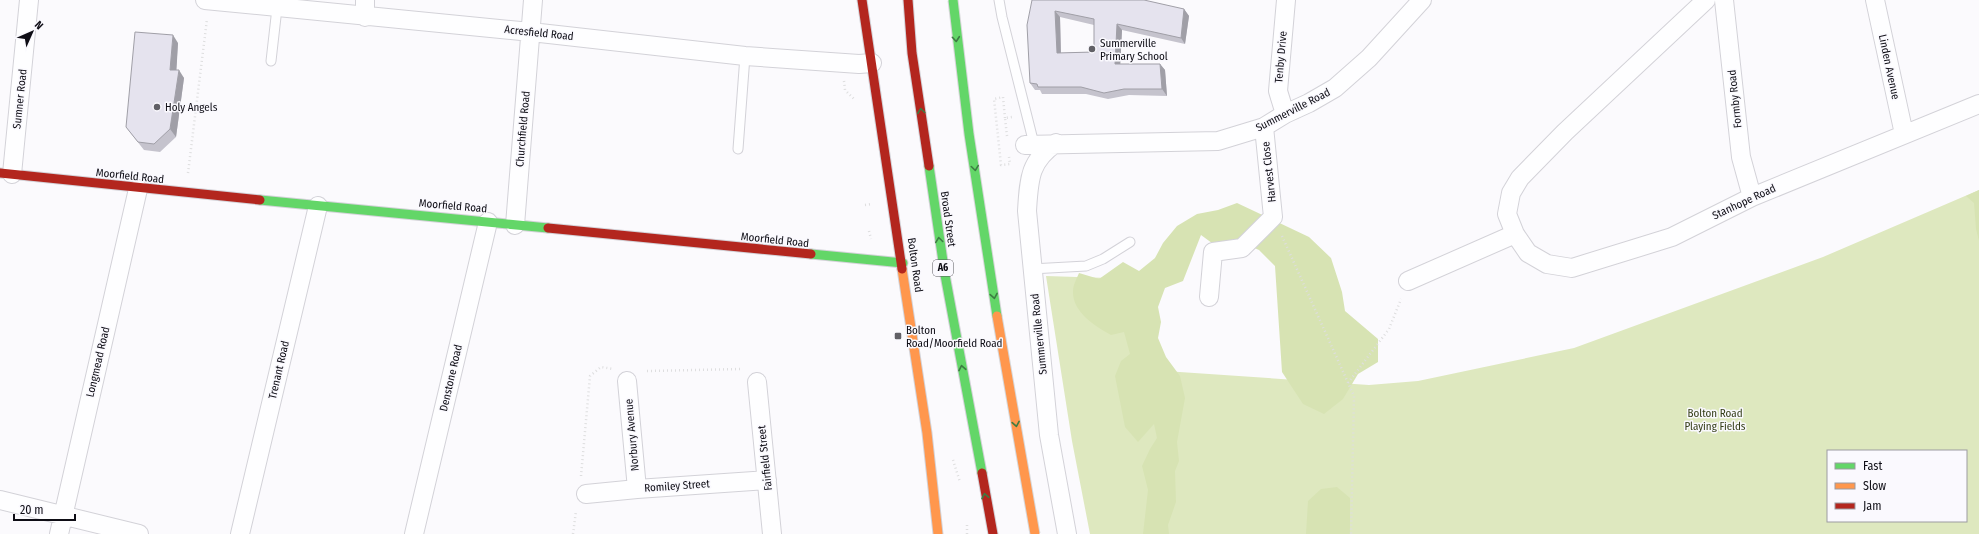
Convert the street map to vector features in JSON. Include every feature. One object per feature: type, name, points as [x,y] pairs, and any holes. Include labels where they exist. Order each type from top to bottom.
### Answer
[{"type":"main road","name":"Bolton Road","points":[[862,0],[903,263],[927,433],[938,534]]},
{"type":"main road","name":"Broad Street","points":[[908,0],[912,53],[945,276],[993,534]]},
{"type":"main road","points":[[953,0],[958,56],[989,265],[1035,534]]},
{"type":"main road","name":"Moorfield Road","points":[[6,174],[138,189],[903,263]]},
{"type":"street","name":"Sumner Road","points":[[6,174],[29,0]]},
{"type":"street","name":"Churchfield Road","points":[[515,225],[533,0]]},
{"type":"street","name":"Tenby Drive","points":[[1285,114],[1278,91],[1286,0]]},
{"type":"street","name":"Summerville Road","points":[[1023,146],[1056,143],[1218,141],[1264,128],[1285,114],[1309,103],[1335,88],[1370,58],[1422,0]]},
{"type":"street","name":"Stanhope Road","points":[[1706,0],[1565,132],[1520,178],[1511,193],[1507,214],[1515,234],[1528,253],[1547,264],[1572,268],[1672,237],[1752,197],[1979,104]]},
{"type":"street","name":"Formby Road","points":[[1724,0],[1741,158],[1752,197]]},
{"type":"street","name":"Linden Avenue","points":[[1875,0],[1904,134]]},
{"type":"street","name":"Acresfield Road","points":[[206,7],[365,8],[531,32],[746,56],[853,64],[872,63]]},
{"type":"street","name":"Harvest Close","points":[[1209,297],[1212,252],[1242,248],[1273,217],[1264,128]]},
{"type":"street","name":"Summerville Road","points":[[1056,143],[1040,156],[1033,168],[1029,182],[1027,211],[1050,435],[1067,534]]},
{"type":"street","name":"Longmead Road","points":[[59,534],[138,189]]},
{"type":"street","name":"Trenant Road","points":[[240,534],[318,206]]},
{"type":"street","name":"Denstone Road","points":[[414,534],[488,222]]},
{"type":"street","points":[[1408,281],[1515,234]]},
{"type":"street","name":"Norbury Avenue","points":[[622,375],[637,489]]},
{"type":"street","name":"Fairfield Street","points":[[757,382],[772,534]]},
{"type":"street","name":"Romiley Street","points":[[581,493],[767,480]]},
{"type":"street","points":[[0,500],[139,534]]},
{"type":"lane","points":[[999,0],[1023,146]]},
{"type":"lane","points":[[271,62],[277,8]]},
{"type":"lane","points":[[738,149],[746,56]]},
{"type":"lane","points":[[1032,269],[1086,266],[1103,259],[1130,242]]},
{"type":"path","points":[[187,177],[206,7]]},
{"type":"path","points":[[845,90],[856,101]]},
{"type":"path","points":[[1008,141],[1003,98],[994,98],[1001,165],[1010,164],[1023,146]]},
{"type":"path","points":[[1005,118],[1014,117]]},
{"type":"path","points":[[1273,217],[1354,396],[1351,534]]},
{"type":"path","points":[[1348,383],[1388,329],[1408,281]]},
{"type":"path","points":[[573,534],[581,493],[590,376],[601,367],[622,375]]},
{"type":"path","points":[[647,371],[741,369]]},
{"type":"green space","name":"Bolton Road Playing Fields","points":[[1979,190],[1979,534],[1090,534],[1072,441],[1046,276],[1139,279],[1150,370],[1369,385],[1418,381],[1574,348],[1823,257]]},
{"type":"green space","points":[[1979,190],[1979,241],[1976,229],[1974,203],[1966,196]]},
{"type":"green space","points":[[1237,203],[1309,237],[1331,258],[1342,292],[1345,311],[1378,339],[1378,362],[1358,374],[1343,399],[1324,414],[1303,404],[1282,372],[1275,266],[1259,250],[1234,239],[1216,246],[1201,235],[1183,281],[1165,288],[1158,307],[1161,322],[1158,338],[1166,357],[1180,376],[1185,398],[1177,442],[1179,461],[1175,471],[1176,502],[1168,525],[1169,534],[1143,534],[1148,490],[1142,466],[1157,438],[1154,424],[1138,442],[1125,427],[1115,376],[1121,361],[1130,354],[1124,332],[1111,335],[1086,318],[1076,305],[1073,291],[1074,286],[1079,273],[1099,279],[1123,262],[1139,271],[1155,258],[1163,243],[1177,226],[1197,214],[1218,210]]},
{"type":"green space","points":[[1337,487],[1350,498],[1350,534],[1306,534],[1308,501],[1321,489]]},
{"type":"building","points":[[1032,0],[1144,0],[1184,9],[1181,38],[1117,24],[1115,64],[1160,64],[1162,89],[1124,89],[1104,93],[1081,87],[1038,87],[1037,84],[1030,83],[1027,25]],"holes":[[[1055,11],[1094,19],[1094,52],[1057,53]]]},
{"type":"building","name":"Holy Angels","points":[[135,32],[173,35],[170,70],[179,70],[170,129],[154,144],[138,142],[126,127]]},
{"type":"traffic: fast","points":[[953,0],[969,134],[997,316]]},
{"type":"traffic: fast","points":[[929,166],[945,275],[982,473]]},
{"type":"traffic: fast","points":[[260,200],[548,228]]},
{"type":"traffic: fast","points":[[811,254],[903,263]]},
{"type":"traffic: slow","points":[[902,269],[927,433],[938,534]]},
{"type":"traffic: slow","points":[[997,316],[1035,534]]},
{"type":"traffic: jam","points":[[862,0],[902,269]]},
{"type":"traffic: jam","points":[[908,0],[912,53],[929,166]]},
{"type":"traffic: jam","points":[[0,173],[260,200]]},
{"type":"traffic: jam","points":[[548,228],[811,254]]},
{"type":"traffic: jam","points":[[982,473],[993,534]]},
{"type":"place","name":"Summerville Primary School","points":[[1092,49]]},
{"type":"place","name":"Holy Angels","points":[[157,107]]},
{"type":"place","name":"Bolton Road/Moorfield Road","points":[[898,336]]}]
